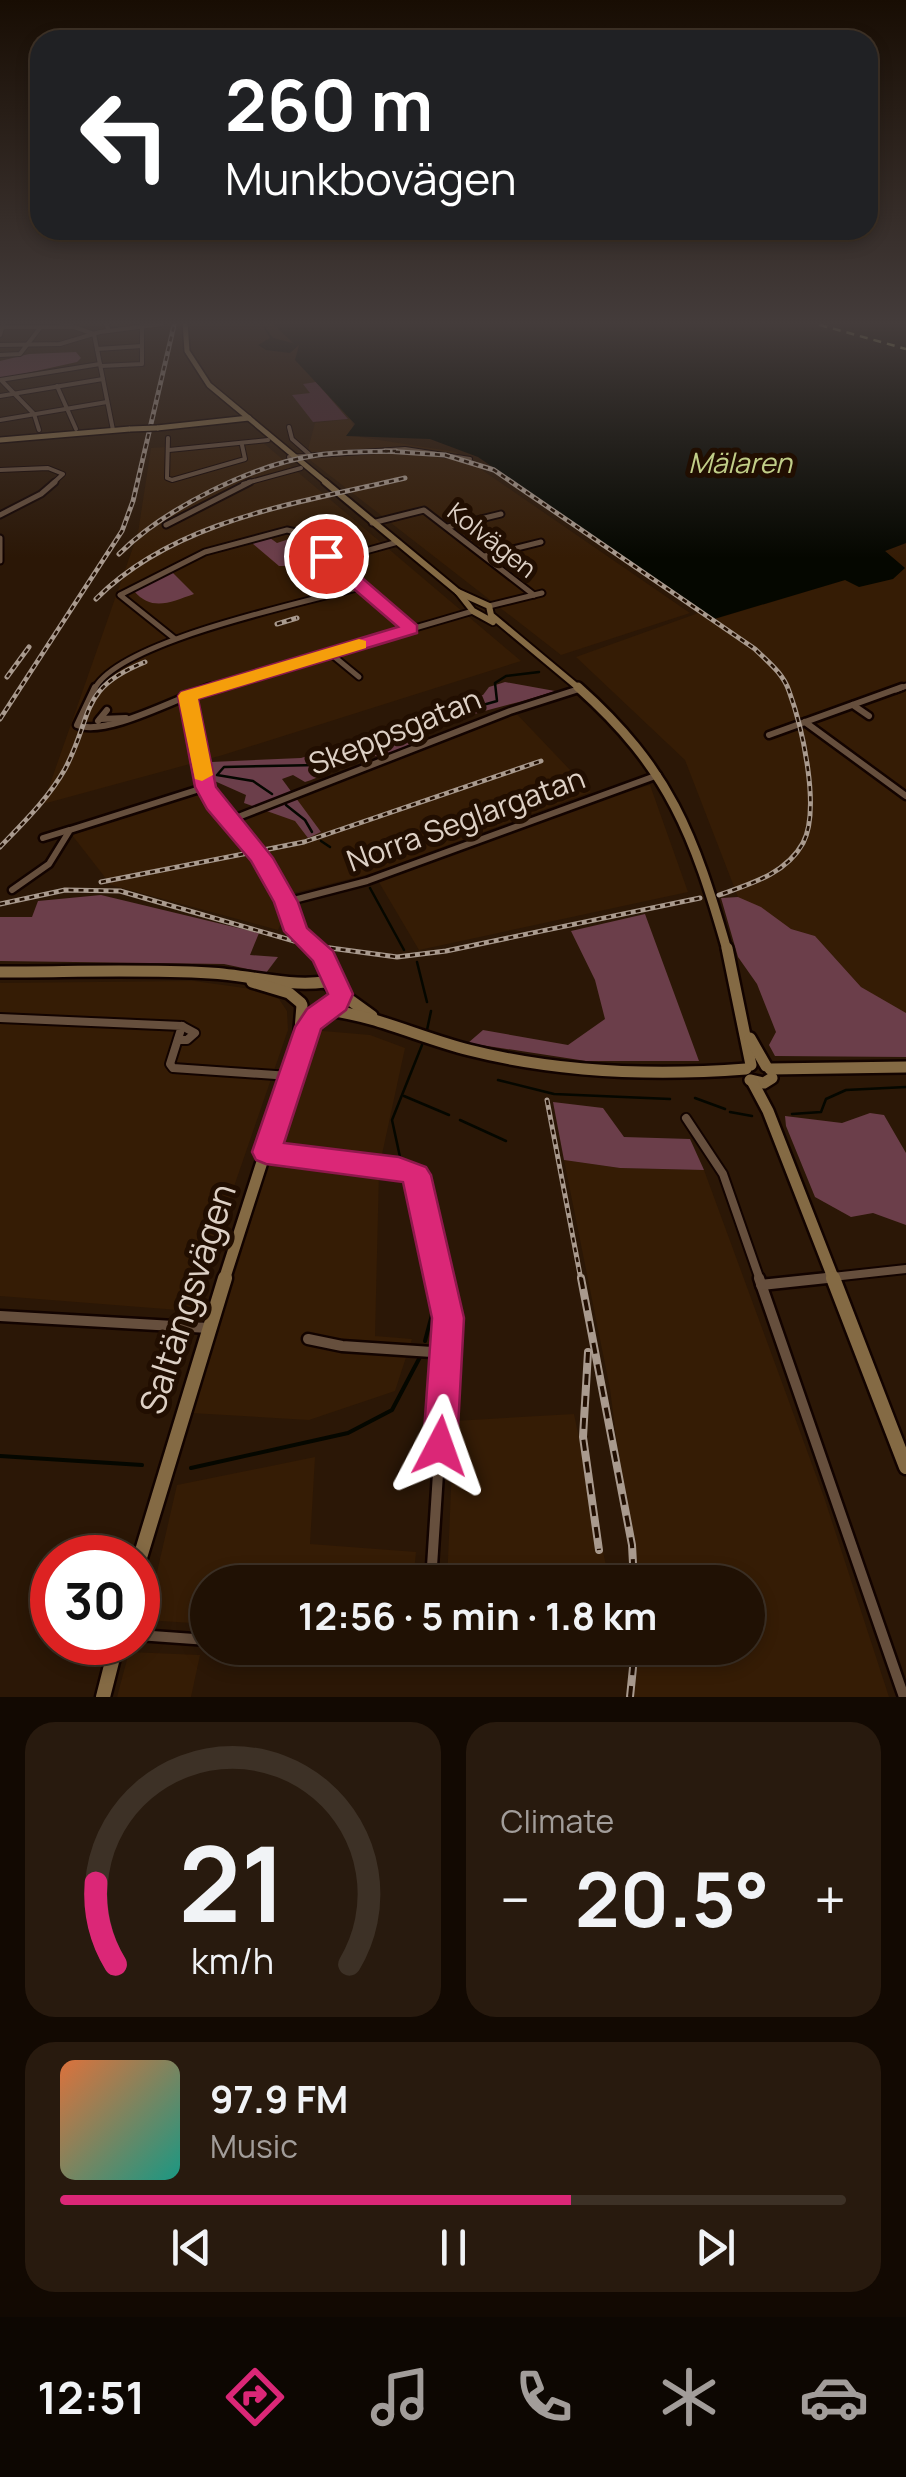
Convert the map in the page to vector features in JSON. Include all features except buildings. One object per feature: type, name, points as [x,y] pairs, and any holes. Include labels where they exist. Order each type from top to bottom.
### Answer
[{"type":"main road","points":[[221,400],[264,430],[271,440]]},
{"type":"main road","points":[[217,423],[234,418],[232,409]]},
{"type":"main road","points":[[130,428],[246,418]]},
{"type":"main road","points":[[246,418],[292,456]]},
{"type":"main road","points":[[217,423],[252,426]]},
{"type":"main road","points":[[373,523],[611,717],[659,775],[690,837],[747,1033],[769,1074],[768,1111]]},
{"type":"main road","points":[[0,972],[215,973],[329,983],[383,1022]]},
{"type":"main road","points":[[215,973],[288,993],[302,1004],[383,1022],[464,1049],[520,1062],[624,1072],[769,1074],[906,1066]]},
{"type":"main road","points":[[302,1004],[301,991],[312,984]]},
{"type":"main road","points":[[325,1010],[337,1004],[340,992]]},
{"type":"main road","name":"Saltängsvägen","points":[[298,1053],[311,1022],[325,1010]]},
{"type":"main road","points":[[747,1033],[749,1073],[768,1111],[906,1467]]},
{"type":"main road","name":"Saltängsvägen","points":[[147,1535],[210,1328]]},
{"type":"main road","points":[[103,1697],[111,1665]]},
{"type":"street","points":[[23,400],[34,414],[39,430]]},
{"type":"street","points":[[64,400],[76,429]]},
{"type":"street","points":[[227,400],[246,418]]},
{"type":"street","points":[[0,420],[108,402],[113,430]]},
{"type":"street","points":[[289,427],[292,439],[309,454]]},
{"type":"street","points":[[0,440],[130,428]]},
{"type":"street","points":[[168,438],[166,478],[172,480],[245,459],[242,444]]},
{"type":"street","points":[[169,450],[271,440]]},
{"type":"street","points":[[292,456],[405,450],[470,459]]},
{"type":"street","points":[[292,456],[373,523]]},
{"type":"street","points":[[166,525],[245,483],[304,467]]},
{"type":"street","points":[[0,470],[48,468],[63,474],[40,495],[0,516]]},
{"type":"street","name":"Kolvägen","points":[[373,523],[424,510],[538,594],[481,609]]},
{"type":"street","points":[[446,527],[501,514]]},
{"type":"street","points":[[176,639],[120,595],[205,552],[288,530],[331,560],[411,629]]},
{"type":"street","points":[[0,538],[0,561]]},
{"type":"street","points":[[331,560],[396,540]]},
{"type":"street","points":[[484,556],[540,542]]},
{"type":"street","points":[[360,587],[176,639],[119,662],[100,677],[76,722],[80,728],[95,730],[188,696],[481,609]]},
{"type":"street","points":[[330,653],[359,677]]},
{"type":"street","points":[[770,735],[906,686]]},
{"type":"street","name":"Skeppsgatan","points":[[228,821],[510,711],[579,689]]},
{"type":"street","points":[[188,696],[206,787],[228,821],[261,858],[286,902],[296,931],[327,964],[340,992]]},
{"type":"street","points":[[852,705],[868,716]]},
{"type":"street","points":[[95,730],[107,710]]},
{"type":"street","points":[[100,719],[127,718]]},
{"type":"street","points":[[804,722],[906,796]]},
{"type":"street","name":"Norra Seglargatan","points":[[286,902],[367,881],[659,775]]},
{"type":"street","points":[[43,838],[206,787]]},
{"type":"street","points":[[12,890],[49,864],[70,830]]},
{"type":"street","points":[[312,984],[327,964]]},
{"type":"street","name":"Saltängsvägen","points":[[210,1328],[298,1053],[302,1004]]},
{"type":"street","points":[[0,1018],[182,1026],[170,1064],[180,1072],[291,1076]]},
{"type":"street","points":[[749,1073],[769,1074]]},
{"type":"street","points":[[686,1118],[723,1174],[904,1697]]},
{"type":"street","points":[[266,1152],[399,1168],[416,1175],[448,1318],[432,1565]]},
{"type":"street","points":[[761,1284],[906,1269]]},
{"type":"street","points":[[0,1316],[210,1328]]},
{"type":"street","points":[[308,1339],[329,1346],[409,1346],[446,1353]]},
{"type":"street","points":[[160,1637],[190,1639]]},
{"type":"shaded area","points":[[296,400],[332,400],[348,419],[313,422]]},
{"type":"shaded area","points":[[350,419],[360,437],[456,452],[690,613],[561,655],[306,457],[315,423]]},
{"type":"shaded area","points":[[261,441],[521,661],[223,755],[43,804],[138,533],[151,448]]},
{"type":"shaded area","points":[[270,538],[277,543],[292,538],[321,559],[303,566],[279,566],[252,543]]},
{"type":"shaded area","points":[[906,543],[906,1013],[901,1013],[861,987],[815,936],[791,929],[738,897],[685,760],[576,657],[704,611],[715,619],[845,580],[892,559],[885,551]]},
{"type":"shaded area","points":[[172,572],[194,594],[155,603],[134,591]]},
{"type":"shaded area","points":[[505,682],[555,691],[457,720],[389,754],[351,757],[305,782],[293,775],[282,779],[321,832],[308,838],[295,821],[244,803],[246,795],[210,779],[211,762],[301,758],[344,745],[364,747],[395,734],[407,717],[424,718],[451,710],[456,700],[483,695],[489,687]]},
{"type":"shaded area","points":[[513,710],[591,792],[373,873],[294,893],[243,819]]},
{"type":"shaded area","points":[[650,785],[688,892],[419,950],[377,879],[583,804]]},
{"type":"shaded area","points":[[205,791],[251,850],[285,915],[278,930],[111,885],[72,835]]},
{"type":"shaded area","points":[[101,895],[259,933],[250,955],[278,957],[266,973],[224,964],[0,961],[0,917],[32,917],[38,901]]},
{"type":"shaded area","points":[[738,897],[761,907],[791,929],[815,936],[861,987],[906,1013],[906,1057],[775,1056],[769,1045],[776,1032],[757,984],[738,957],[721,898]]},
{"type":"shaded area","points":[[645,914],[699,1061],[586,1061],[468,1043],[483,1030],[568,1045],[605,1019],[595,980],[571,931]]},
{"type":"shaded area","points":[[194,981],[252,989],[279,999],[287,1011],[288,1030],[191,1311],[0,1296],[0,983]]},
{"type":"shaded area","points":[[312,1030],[370,1035],[405,1048],[381,1159],[281,1144],[278,1134]]},
{"type":"shaded area","points":[[553,1102],[603,1108],[624,1137],[690,1139],[704,1170],[620,1168],[564,1160]]},
{"type":"shaded area","points":[[870,1113],[884,1115],[906,1153],[906,1225],[873,1213],[851,1217],[815,1197],[785,1116],[842,1123]]},
{"type":"shaded area","points":[[271,1157],[379,1172],[375,1336],[412,1339],[395,1391],[309,1420],[191,1413]]},
{"type":"shaded area","points":[[564,1160],[620,1168],[704,1170],[824,1497],[889,1697],[630,1697],[633,1665],[765,1665],[765,1565],[633,1565],[610,1389]]},
{"type":"shaded area","points":[[574,1414],[606,1565],[448,1565],[454,1421]]},
{"type":"shaded area","points":[[315,1457],[310,1544],[416,1552],[415,1565],[190,1565],[190,1623],[160,1621],[160,1559],[177,1485]]},
{"type":"shaded area","points":[[160,1653],[190,1655],[190,1665],[198,1665],[191,1697],[117,1697],[126,1665],[160,1665]]},
{"type":"water","name":"Mälaren","points":[[333,400],[906,400],[906,543],[885,551],[905,568],[893,579],[859,587],[845,580],[714,619],[478,457],[430,439],[346,436],[355,424]]},
{"type":"waterway","points":[[272,794],[253,781],[217,775],[224,767],[318,765],[344,749],[385,746],[416,724],[497,701],[495,683],[506,676],[539,672]]},
{"type":"waterway","points":[[286,805],[305,820],[312,832]]},
{"type":"waterway","points":[[321,841],[330,847]]},
{"type":"waterway","points":[[370,888],[404,950]]},
{"type":"waterway","points":[[417,962],[427,1002]]},
{"type":"waterway","points":[[427,1030],[431,1011]]},
{"type":"waterway","points":[[400,1157],[392,1120],[422,1045]]},
{"type":"waterway","points":[[498,1080],[554,1094],[670,1099]]},
{"type":"waterway","points":[[792,1114],[821,1112],[826,1099],[846,1090],[906,1087]]},
{"type":"waterway","points":[[404,1096],[449,1115]]},
{"type":"waterway","points":[[695,1098],[725,1109]]},
{"type":"waterway","points":[[730,1112],[752,1116]]},
{"type":"waterway","points":[[460,1120],[506,1141]]},
{"type":"waterway","points":[[403,1178],[426,1280]]},
{"type":"waterway","points":[[425,1278],[433,1311],[425,1341]]},
{"type":"waterway","points":[[191,1468],[348,1433],[392,1410],[420,1357]]},
{"type":"waterway","points":[[0,1456],[142,1465]]},
{"type":"railway","points":[[0,719],[122,531],[157,400]]},
{"type":"railway","points":[[385,451],[389,451]]},
{"type":"railway","points":[[119,554],[160,520],[239,478],[293,460],[389,451]]},
{"type":"railway","points":[[389,451],[445,455],[494,470],[755,649],[779,673],[789,691],[804,746],[810,789],[808,828],[803,843],[787,863],[755,882],[719,895]]},
{"type":"railway","points":[[389,451],[396,451]]},
{"type":"railway","points":[[96,599],[128,572],[201,532],[282,506],[405,478]]},
{"type":"railway","points":[[277,624],[297,618]]},
{"type":"railway","points":[[7,677],[29,647]]},
{"type":"railway","points":[[0,847],[58,780],[98,693],[108,682],[145,662]]},
{"type":"railway","points":[[101,882],[304,842],[541,761]]},
{"type":"railway","points":[[0,904],[65,890],[120,891],[308,945],[397,957],[446,951],[700,898]]},
{"type":"railway","points":[[547,1100],[581,1280]]},
{"type":"railway","points":[[581,1278],[633,1565]]},
{"type":"railway","points":[[588,1352],[583,1437],[599,1550]]},
{"type":"railway","points":[[630,1697],[633,1665]]},
{"type":"slow traffic","points":[[202,775],[188,696],[359,644]]},
{"type":"route","points":[[326,556],[411,629],[188,696],[196,752],[206,787],[215,804],[261,858],[286,902],[296,931],[324,957],[340,994],[337,1004],[316,1016],[308,1027],[266,1152],[399,1168],[416,1175],[448,1318],[440,1446]]}]
